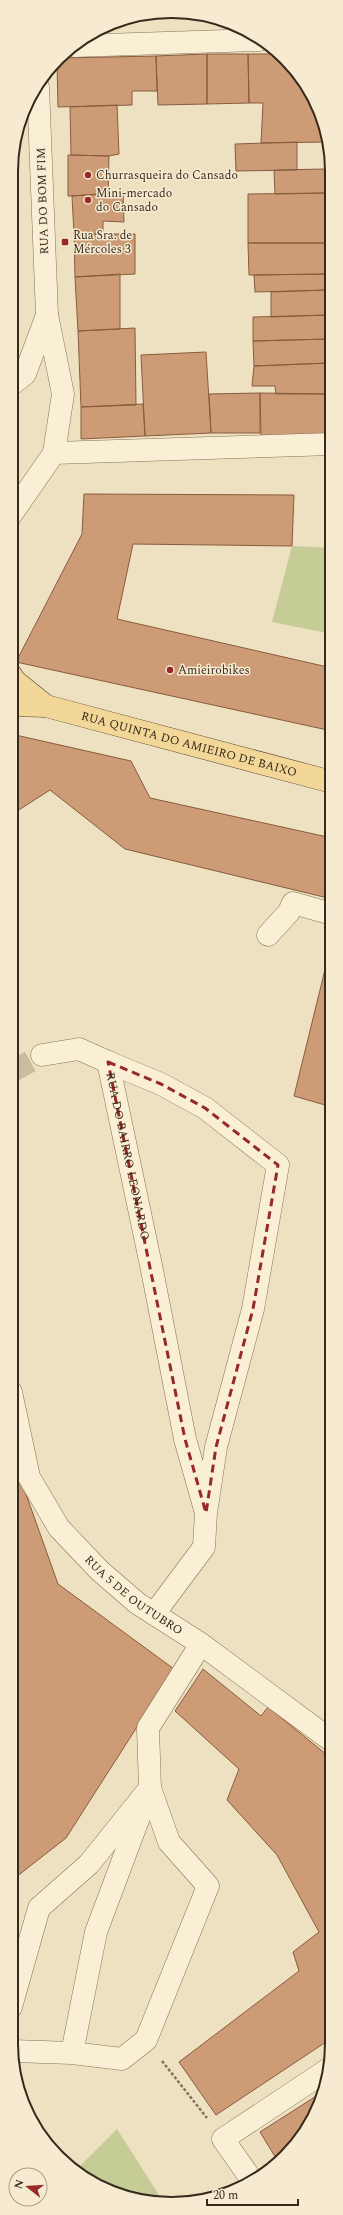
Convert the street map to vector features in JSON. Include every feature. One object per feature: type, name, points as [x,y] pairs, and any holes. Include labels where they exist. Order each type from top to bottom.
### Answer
[{"type":"main road","name":"RUA QUINTA DO AMIEIRO DE BAIXO","points":[[18,683],[46,706]]},
{"type":"main road","name":"RUA QUINTA DO AMIEIRO DE BAIXO","points":[[18,705],[46,706],[325,780]]},
{"type":"street","points":[[84,46],[250,40]]},
{"type":"street","name":"RUA DO BOM FIM","points":[[18,505],[54,454],[63,394],[47,315],[38,96]]},
{"type":"street","name":"RUA DO BOM FIM","points":[[18,380],[25,374],[47,315]]},
{"type":"street","points":[[54,454],[325,444]]},
{"type":"street","points":[[268,935],[289,912],[294,903],[325,912]]},
{"type":"street","points":[[42,1055],[79,1049],[108,1062]]},
{"type":"street","name":"RUA DO BAIRRO LEONARDO","points":[[108,1062],[161,1084],[205,1108],[278,1165],[253,1309],[216,1447],[206,1513]]},
{"type":"street","name":"RUA DO BAIRRO LEONARDO","points":[[108,1062],[152,1270],[185,1439],[206,1513]]},
{"type":"street","name":"RUA 5 DE OUTUBRO","points":[[18,1425],[29,1477],[59,1528],[100,1571],[137,1604],[201,1644],[325,1736]]},
{"type":"street","points":[[154,1614],[204,1547],[206,1513]]},
{"type":"street","points":[[18,2051],[72,2053],[122,2059],[146,2040],[208,1886],[169,1842],[150,1788],[148,1728],[201,1644]]},
{"type":"street","points":[[18,1982],[39,1908],[89,1864],[150,1788]]},
{"type":"street","points":[[72,2053],[96,1932],[150,1788]]},
{"type":"street","points":[[249,2176],[223,2139],[322,2073]]},
{"type":"path","points":[[146,2040],[223,2139]]},
{"type":"highlighted area","points":[[108,1062],[161,1084],[205,1108],[278,1165],[253,1309],[216,1447],[206,1513],[185,1439]]},
{"type":"green space","points":[[292,546],[325,548],[325,633],[272,622]]},
{"type":"green space","points":[[117,2129],[160,2197],[122,2189],[104,2181],[80,2166]]},
{"type":"building","points":[[207,54],[207,104],[158,105],[156,56]]},
{"type":"building","points":[[207,54],[248,54],[249,103],[207,104]]},
{"type":"building","points":[[248,54],[270,54],[287,70],[299,86],[317,122],[322,142],[261,143],[263,103],[249,103]]},
{"type":"building","points":[[156,56],[157,91],[132,91],[132,105],[58,107],[57,69],[68,58]]},
{"type":"building","points":[[117,105],[119,154],[109,156],[71,155],[70,107]]},
{"type":"building","points":[[297,142],[297,170],[236,171],[235,144]]},
{"type":"building","name":"Churrasqueira do Cansado","points":[[68,155],[109,156],[108,194],[68,196]]},
{"type":"building","points":[[325,169],[325,193],[275,194],[274,170]]},
{"type":"building","points":[[123,192],[124,222],[103,221],[103,234],[74,234],[72,196]]},
{"type":"building","points":[[325,193],[325,243],[248,243],[248,194]]},
{"type":"building","points":[[74,234],[135,234],[135,274],[75,277]]},
{"type":"building","points":[[248,243],[325,243],[325,274],[249,275]]},
{"type":"building","points":[[120,274],[120,329],[78,331],[75,277]]},
{"type":"building","points":[[325,274],[325,290],[255,292],[254,275]]},
{"type":"building","points":[[325,290],[325,315],[271,317],[271,292]]},
{"type":"building","points":[[325,315],[325,339],[253,341],[253,317]]},
{"type":"building","points":[[135,328],[136,405],[81,407],[78,331]]},
{"type":"building","points":[[325,339],[325,363],[254,366],[253,341]]},
{"type":"building","points":[[206,352],[211,433],[145,436],[141,355]]},
{"type":"building","points":[[325,363],[325,394],[276,394],[275,386],[252,386],[254,366]]},
{"type":"building","points":[[260,393],[325,394],[325,434],[261,436]]},
{"type":"building","points":[[260,393],[260,433],[211,433],[209,394]]},
{"type":"building","points":[[143,404],[145,436],[81,439],[81,407]]},
{"type":"building","points":[[84,494],[294,495],[292,546],[133,544],[117,619],[325,666],[325,729],[18,662],[18,658],[82,534]]},
{"type":"building","points":[[18,736],[131,761],[150,798],[325,836],[325,897],[125,849],[50,790],[18,811]]},
{"type":"building","points":[[325,970],[325,1105],[294,1096]]},
{"type":"building","points":[[18,1472],[58,1584],[174,1669],[66,1838],[18,1876]]},
{"type":"building","points":[[203,1669],[261,1716],[268,1707],[325,1753],[325,2043],[216,2115],[179,2062],[299,1971],[293,1952],[319,1932],[277,1855],[227,1800],[239,1769],[175,1711]]},
{"type":"building","points":[[315,2097],[299,2129],[287,2145],[275,2157],[260,2132]]},
{"type":"tunnel","points":[[18,1068],[42,1055]]},
{"type":"place","name":"Churrasqueira do Cansado","points":[[88,175]]},
{"type":"place","name":"Mini-mercado do Cansado","points":[[88,200]]},
{"type":"place","name":"Rua Sra. de Mércoles 3","points":[[65,242]]},
{"type":"place","name":"Amieirobikes","points":[[170,670]]}]
